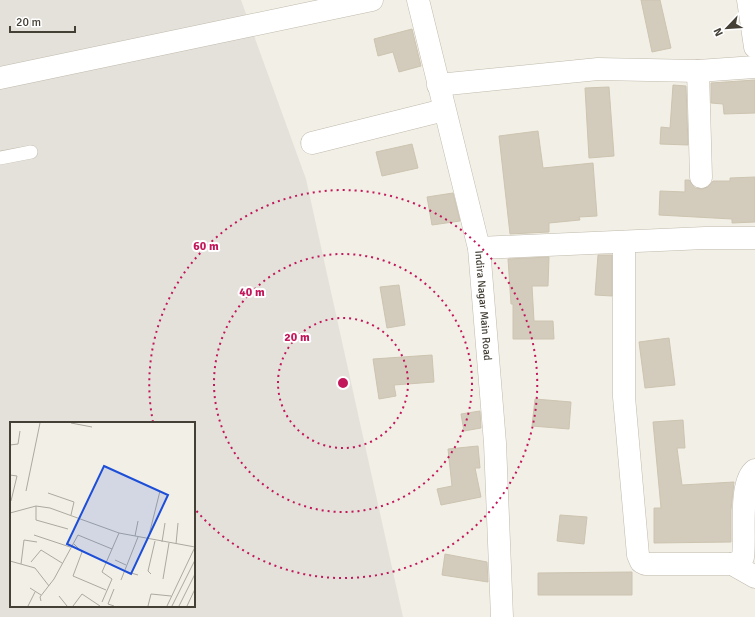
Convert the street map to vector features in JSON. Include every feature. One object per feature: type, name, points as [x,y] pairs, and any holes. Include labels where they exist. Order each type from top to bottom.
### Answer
[{"type":"street","points":[[0,78],[372,0]]},
{"type":"street","name":"Indira Nagar Main Road","points":[[418,0],[479,248],[495,443],[502,617]]},
{"type":"street","points":[[748,0],[755,46]]},
{"type":"street","points":[[438,85],[598,69],[698,71],[755,67]]},
{"type":"street","points":[[698,71],[701,177]]},
{"type":"street","points":[[312,143],[444,110]]},
{"type":"street","points":[[479,248],[705,238],[755,238]]},
{"type":"street","points":[[624,242],[624,396],[638,556],[641,562],[645,564],[732,564],[741,561],[743,557],[745,489],[750,473],[755,470]]},
{"type":"street","points":[[732,564],[755,577]]},
{"type":"lane","points":[[0,158],[31,152]]},
{"type":"shaded area","points":[[0,0],[241,0],[306,179],[403,617],[0,617]]},
{"type":"building","points":[[641,0],[660,0],[671,48],[652,52]]},
{"type":"building","points":[[412,29],[421,66],[399,72],[393,52],[378,56],[374,39]]},
{"type":"building","points":[[755,80],[755,113],[724,114],[723,104],[711,103],[711,83]]},
{"type":"building","points":[[673,85],[686,86],[688,145],[660,144],[661,127],[670,128]]},
{"type":"building","points":[[609,87],[614,156],[589,158],[585,88]]},
{"type":"building","points":[[538,131],[543,168],[593,163],[597,216],[579,217],[580,220],[549,223],[549,232],[510,234],[499,136]]},
{"type":"building","points":[[412,144],[418,168],[382,176],[376,152]]},
{"type":"building","points":[[755,177],[755,222],[732,223],[732,219],[659,215],[660,191],[685,192],[685,180],[689,180],[695,188],[702,189],[708,187],[713,181],[730,181],[730,178]]},
{"type":"building","points":[[453,193],[460,221],[432,225],[427,197]]},
{"type":"building","points":[[598,255],[612,255],[612,296],[595,295]]},
{"type":"building","points":[[549,257],[548,286],[532,286],[534,321],[553,321],[554,339],[513,339],[513,304],[511,304],[508,259]]},
{"type":"building","points":[[399,285],[405,325],[387,328],[380,287]]},
{"type":"building","points":[[669,338],[675,385],[645,388],[639,342]]},
{"type":"building","points":[[432,355],[434,382],[394,385],[396,396],[379,399],[373,359]]},
{"type":"building","points":[[535,399],[571,402],[569,429],[532,426]]},
{"type":"building","points":[[480,411],[481,428],[464,431],[461,414]]},
{"type":"building","points":[[683,420],[685,448],[677,448],[682,485],[734,482],[731,510],[731,542],[654,543],[654,508],[661,508],[653,422]]},
{"type":"building","points":[[478,446],[480,468],[475,468],[481,497],[441,505],[437,489],[452,486],[448,449]]},
{"type":"building","points":[[560,515],[587,517],[584,544],[557,541]]},
{"type":"building","points":[[445,554],[487,562],[488,582],[442,575]]},
{"type":"building","points":[[632,572],[632,595],[538,595],[538,573]]}]
